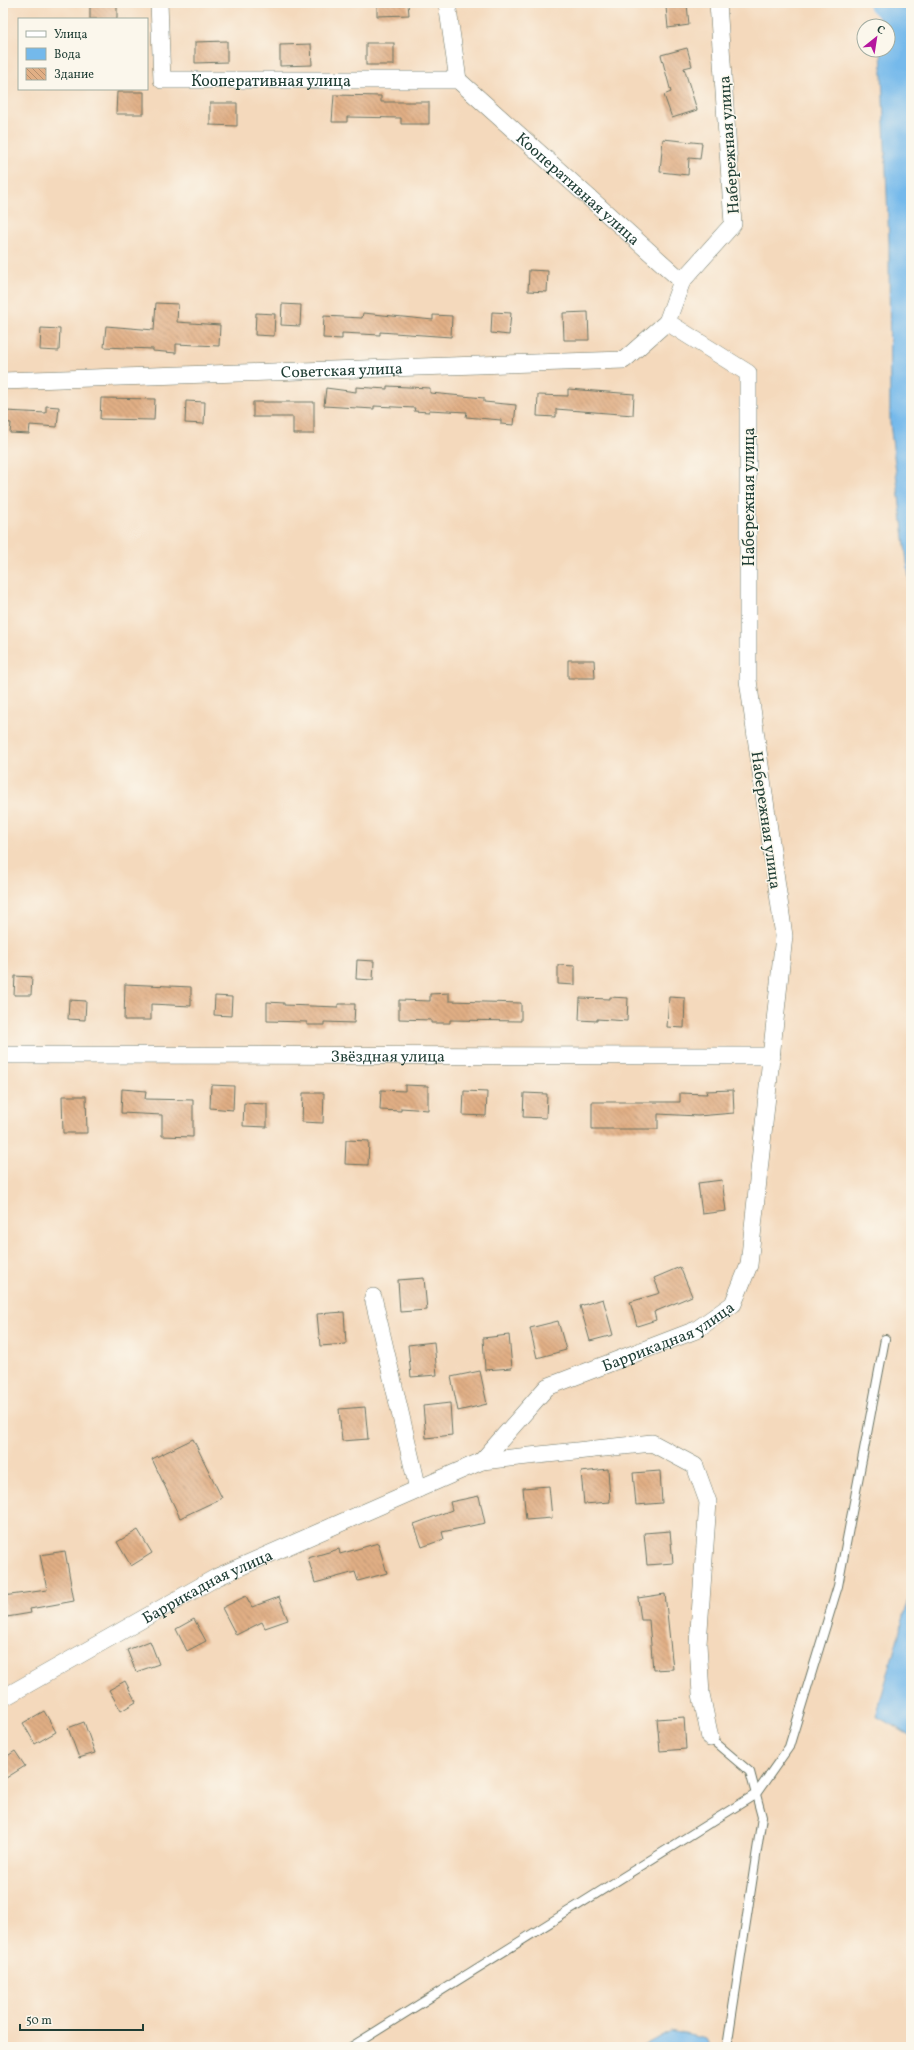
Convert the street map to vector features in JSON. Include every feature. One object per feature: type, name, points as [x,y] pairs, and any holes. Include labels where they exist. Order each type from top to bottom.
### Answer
[{"type":"street","name":"Кооперативная улица","points":[[159,3],[162,80],[458,80],[682,281]]},
{"type":"street","points":[[447,3],[458,80]]},
{"type":"street","name":"Набережная улица","points":[[718,3],[733,224],[682,281],[667,322],[748,373],[748,680],[784,936],[772,1056]]},
{"type":"street","name":"Советская улица","points":[[3,381],[624,360],[667,322]]},
{"type":"street","name":"Звёздная улица","points":[[3,1055],[772,1056]]},
{"type":"street","name":"Баррикадная улица","points":[[482,1461],[547,1387],[696,1330],[733,1304],[749,1265],[772,1056]]},
{"type":"street","points":[[372,1297],[418,1489]]},
{"type":"street","name":"Баррикадная улица","points":[[3,1698],[217,1577],[482,1461],[652,1444],[695,1466],[708,1502],[698,1644],[701,1694],[710,1738]]},
{"type":"lane","points":[[351,2047],[756,1794],[789,1747],[838,1586],[884,1339]]},
{"type":"lane","points":[[710,1738],[750,1772],[762,1817],[727,2047]]},
{"type":"water","points":[[878,3],[911,3],[911,595],[890,423],[889,243],[881,58],[896,58],[896,18],[879,18]]},
{"type":"water","points":[[911,1591],[911,1736],[876,1716]]},
{"type":"water","points":[[670,2031],[706,2039],[710,2047],[641,2047]]},
{"type":"building","points":[[90,3],[117,3],[117,18],[90,18]]},
{"type":"building","points":[[377,3],[408,3],[409,15],[377,16]]},
{"type":"building","points":[[687,4],[689,25],[668,28],[666,7]]},
{"type":"building","points":[[227,41],[227,62],[195,63],[195,42]]},
{"type":"building","points":[[366,43],[394,43],[394,65],[366,65]]},
{"type":"building","points":[[311,44],[312,65],[280,66],[280,45]]},
{"type":"building","points":[[687,48],[692,66],[684,68],[697,110],[672,118],[664,95],[671,92],[661,55]]},
{"type":"building","points":[[117,92],[144,92],[144,114],[116,114]]},
{"type":"building","points":[[334,95],[381,96],[381,102],[429,102],[429,124],[401,124],[401,118],[347,117],[347,122],[332,122]]},
{"type":"building","points":[[210,103],[237,103],[237,126],[210,125]]},
{"type":"building","points":[[663,139],[702,143],[700,159],[689,158],[688,175],[660,172]]},
{"type":"building","points":[[529,270],[548,271],[547,292],[528,291]]},
{"type":"building","points":[[156,303],[178,304],[177,322],[220,325],[219,346],[176,344],[176,353],[153,351],[153,349],[104,347],[106,326],[154,330]]},
{"type":"building","points":[[282,304],[301,305],[300,326],[281,325]]},
{"type":"building","points":[[492,312],[511,313],[509,335],[491,333]]},
{"type":"building","points":[[588,312],[589,340],[564,340],[563,313]]},
{"type":"building","points":[[256,313],[275,314],[274,336],[255,335]]},
{"type":"building","points":[[363,313],[433,320],[433,315],[452,316],[451,337],[380,332],[380,335],[342,333],[342,339],[323,338],[324,316],[362,318]]},
{"type":"building","points":[[41,328],[60,329],[59,351],[40,350]]},
{"type":"building","points":[[387,386],[430,388],[430,393],[484,398],[484,402],[516,405],[514,425],[501,424],[501,420],[466,417],[467,412],[429,410],[429,412],[414,411],[415,408],[374,406],[374,409],[324,406],[326,388],[356,392],[356,387],[387,389]]},
{"type":"building","points":[[568,389],[634,394],[633,415],[556,409],[556,417],[537,416],[538,395],[568,396]]},
{"type":"building","points":[[101,398],[155,399],[154,420],[100,419]]},
{"type":"building","points":[[186,401],[205,402],[204,424],[185,423]]},
{"type":"building","points":[[253,402],[314,402],[314,434],[293,434],[293,417],[253,417]]},
{"type":"building","points":[[46,406],[59,407],[57,427],[30,425],[29,434],[10,433],[11,423],[4,422],[5,411],[46,413]]},
{"type":"building","points":[[568,660],[594,660],[595,678],[568,678]]},
{"type":"building","points":[[357,960],[374,961],[373,980],[356,979]]},
{"type":"building","points":[[558,965],[575,966],[575,985],[558,984]]},
{"type":"building","points":[[15,976],[32,977],[31,995],[14,995]]},
{"type":"building","points":[[125,984],[191,987],[191,1006],[151,1004],[151,1020],[124,1020]]},
{"type":"building","points":[[449,993],[449,1001],[521,1003],[521,1021],[450,1020],[450,1023],[431,1023],[431,1020],[399,1019],[399,1000],[430,1001],[430,994]]},
{"type":"building","points":[[215,996],[232,997],[231,1016],[214,1015]]},
{"type":"building","points":[[610,997],[628,998],[627,1021],[597,1019],[597,1021],[579,1020],[580,998],[610,999]]},
{"type":"building","points":[[669,997],[685,998],[684,1028],[667,1027]]},
{"type":"building","points":[[69,1000],[86,1001],[85,1020],[68,1019]]},
{"type":"building","points":[[267,1002],[284,1003],[284,1005],[338,1007],[338,1004],[355,1004],[354,1023],[324,1022],[324,1025],[307,1025],[307,1022],[267,1021]]},
{"type":"building","points":[[211,1085],[234,1086],[233,1110],[210,1108]]},
{"type":"building","points":[[405,1085],[428,1086],[428,1110],[401,1108],[401,1111],[380,1110],[381,1090],[405,1091]]},
{"type":"building","points":[[122,1089],[146,1091],[145,1099],[193,1100],[193,1137],[162,1136],[162,1115],[121,1113]]},
{"type":"building","points":[[733,1090],[734,1113],[698,1116],[658,1114],[658,1129],[592,1129],[592,1102],[680,1102],[680,1093],[707,1094],[706,1091]]},
{"type":"building","points":[[464,1091],[487,1092],[486,1116],[463,1115]]},
{"type":"building","points":[[303,1093],[324,1093],[323,1123],[302,1122]]},
{"type":"building","points":[[524,1093],[547,1094],[546,1118],[523,1117]]},
{"type":"building","points":[[62,1096],[86,1096],[87,1133],[63,1133]]},
{"type":"building","points":[[244,1103],[267,1104],[267,1127],[243,1126]]},
{"type":"building","points":[[346,1140],[369,1141],[368,1165],[345,1164]]},
{"type":"building","points":[[722,1180],[726,1211],[702,1214],[698,1183]]},
{"type":"building","points":[[680,1267],[692,1296],[654,1312],[656,1320],[637,1326],[630,1302],[660,1293],[654,1278]]},
{"type":"building","points":[[424,1278],[427,1310],[400,1312],[398,1280]]},
{"type":"building","points":[[603,1299],[613,1335],[590,1341],[580,1306]]},
{"type":"building","points":[[344,1312],[346,1344],[320,1346],[317,1314]]},
{"type":"building","points":[[558,1321],[566,1350],[537,1358],[530,1328]]},
{"type":"building","points":[[509,1335],[512,1368],[485,1370],[483,1338]]},
{"type":"building","points":[[434,1342],[437,1375],[411,1377],[408,1345]]},
{"type":"building","points":[[480,1371],[487,1404],[458,1411],[451,1377]]},
{"type":"building","points":[[450,1403],[452,1435],[426,1438],[423,1406]]},
{"type":"building","points":[[365,1407],[368,1439],[342,1441],[339,1409]]},
{"type":"building","points":[[193,1439],[222,1498],[180,1518],[152,1459]]},
{"type":"building","points":[[608,1469],[610,1502],[584,1504],[581,1472]]},
{"type":"building","points":[[660,1471],[662,1503],[636,1505],[633,1473]]},
{"type":"building","points":[[549,1486],[552,1518],[526,1520],[523,1488]]},
{"type":"building","points":[[479,1496],[485,1523],[442,1532],[444,1539],[422,1547],[414,1524],[452,1510],[450,1502]]},
{"type":"building","points":[[138,1530],[152,1553],[131,1566],[117,1542]]},
{"type":"building","points":[[670,1531],[673,1563],[647,1565],[644,1533]]},
{"type":"building","points":[[378,1543],[387,1573],[358,1581],[355,1572],[315,1583],[308,1558],[339,1549],[340,1554]]},
{"type":"building","points":[[65,1551],[74,1601],[30,1609],[31,1613],[7,1617],[3,1596],[47,1590],[40,1555]]},
{"type":"building","points":[[665,1594],[673,1669],[653,1670],[649,1620],[641,1620],[638,1598]]},
{"type":"building","points":[[246,1596],[252,1607],[279,1597],[288,1620],[265,1628],[262,1622],[236,1635],[222,1608]]},
{"type":"building","points":[[194,1619],[206,1641],[187,1651],[176,1629]]},
{"type":"building","points":[[150,1641],[159,1664],[136,1672],[127,1650]]},
{"type":"building","points":[[125,1681],[136,1702],[121,1711],[109,1690]]},
{"type":"building","points":[[44,1711],[56,1732],[35,1744],[23,1723]]},
{"type":"building","points":[[684,1717],[686,1749],[660,1751],[657,1719]]},
{"type":"building","points":[[84,1722],[95,1753],[79,1758],[68,1728]]},
{"type":"building","points":[[15,1751],[25,1766],[3,1780],[3,1759]]},
{"type":"waterway","points":[[876,3],[911,36]]}]
